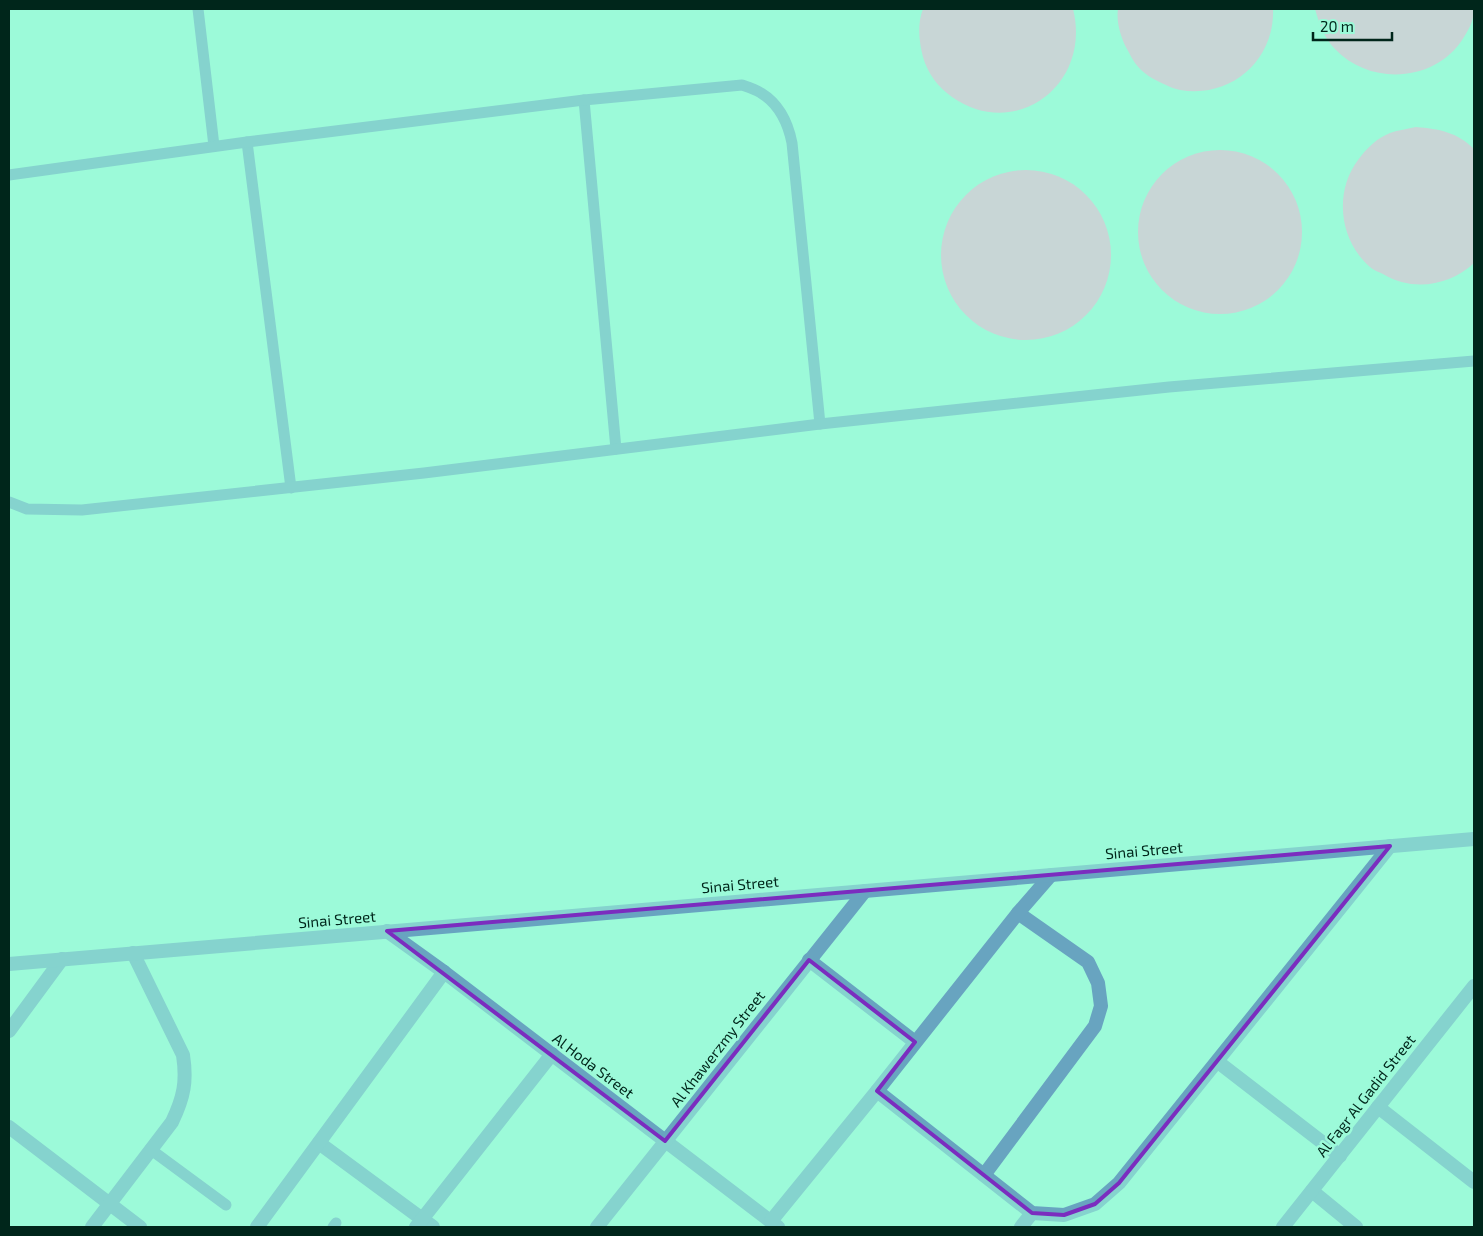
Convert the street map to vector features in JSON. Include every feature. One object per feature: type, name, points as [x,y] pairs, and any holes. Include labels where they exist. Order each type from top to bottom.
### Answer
[{"type":"street","name":"Sinai Street","points":[[9,964],[1474,839]]},
{"type":"street","points":[[877,1091],[1032,1213],[1064,1215],[1095,1204],[1119,1184],[1390,846]]},
{"type":"street","points":[[774,1224],[915,1042],[1018,913],[1051,875]]},
{"type":"street","name":"Al Khawerzmy Street","points":[[597,1227],[865,891]]},
{"type":"street","points":[[984,1174],[1095,1026],[1101,1006],[1098,983],[1088,962],[1018,913]]},
{"type":"street","name":"Al Hoda Street","points":[[387,932],[444,972],[774,1224]]},
{"type":"street","points":[[92,1227],[172,1122],[180,1106],[184,1089],[186,1072],[183,1054],[133,953]]},
{"type":"street","points":[[9,1030],[62,959]]},
{"type":"street","points":[[809,960],[915,1042]]},
{"type":"street","points":[[257,1227],[444,972]]},
{"type":"street","name":"Al Fagr Al Gadid Street","points":[[1283,1227],[1474,986]]},
{"type":"street","points":[[319,1143],[424,1225],[552,1054]]},
{"type":"street","points":[[1218,1062],[1340,1156]]},
{"type":"street","points":[[1378,1107],[1474,1182]]},
{"type":"street","points":[[9,1127],[140,1227]]},
{"type":"street","points":[[1312,1191],[1356,1227]]},
{"type":"street","points":[[1021,1227],[1032,1213]]},
{"type":"lane","points":[[198,9],[214,146]]},
{"type":"lane","points":[[9,175],[214,146],[584,100],[742,85],[761,92],[774,104],[789,128],[820,424]]},
{"type":"lane","points":[[584,100],[616,450]]},
{"type":"lane","points":[[247,142],[291,488]]},
{"type":"lane","points":[[9,502],[27,509],[82,510],[434,472],[820,424],[1169,387],[1474,361]]},
{"type":"lane","points":[[150,1149],[226,1205]]},
{"type":"highlighted area","points":[[1390,846],[1119,1183],[1095,1204],[1064,1215],[1032,1213],[877,1091],[915,1042],[809,960],[665,1141],[387,931]]},
{"type":"shaded area","points":[[923,9],[1073,9],[1076,36],[1071,61],[1060,82],[1044,98],[1023,109],[1001,113],[976,109],[947,93],[934,80],[928,69],[923,57],[919,27]]},
{"type":"shaded area","points":[[1118,9],[1273,9],[1272,27],[1258,59],[1246,72],[1232,82],[1216,88],[1199,91],[1180,90],[1153,78],[1138,67],[1123,40],[1118,24]]},
{"type":"shaded area","points":[[1315,9],[1474,9],[1470,27],[1464,37],[1452,52],[1438,63],[1421,71],[1385,74],[1367,69],[1350,61],[1335,49],[1320,25]]},
{"type":"shaded area","points":[[1416,127],[1447,132],[1468,143],[1474,149],[1474,263],[1453,277],[1430,284],[1406,283],[1394,280],[1371,268],[1352,243],[1346,230],[1343,215],[1345,186],[1350,173],[1361,156],[1372,144],[1385,135]]},
{"type":"shaded area","points":[[1220,150],[1251,156],[1278,174],[1296,201],[1302,232],[1296,263],[1278,290],[1251,308],[1220,314],[1189,308],[1162,290],[1144,263],[1138,232],[1144,201],[1162,174],[1189,156]]},
{"type":"shaded area","points":[[1034,170],[1059,176],[1080,189],[1092,201],[1108,230],[1111,255],[1110,272],[1105,288],[1092,309],[1080,321],[1051,337],[1018,340],[993,334],[972,321],[960,309],[944,280],[941,247],[947,222],[960,201],[972,189],[1001,173]]}]
